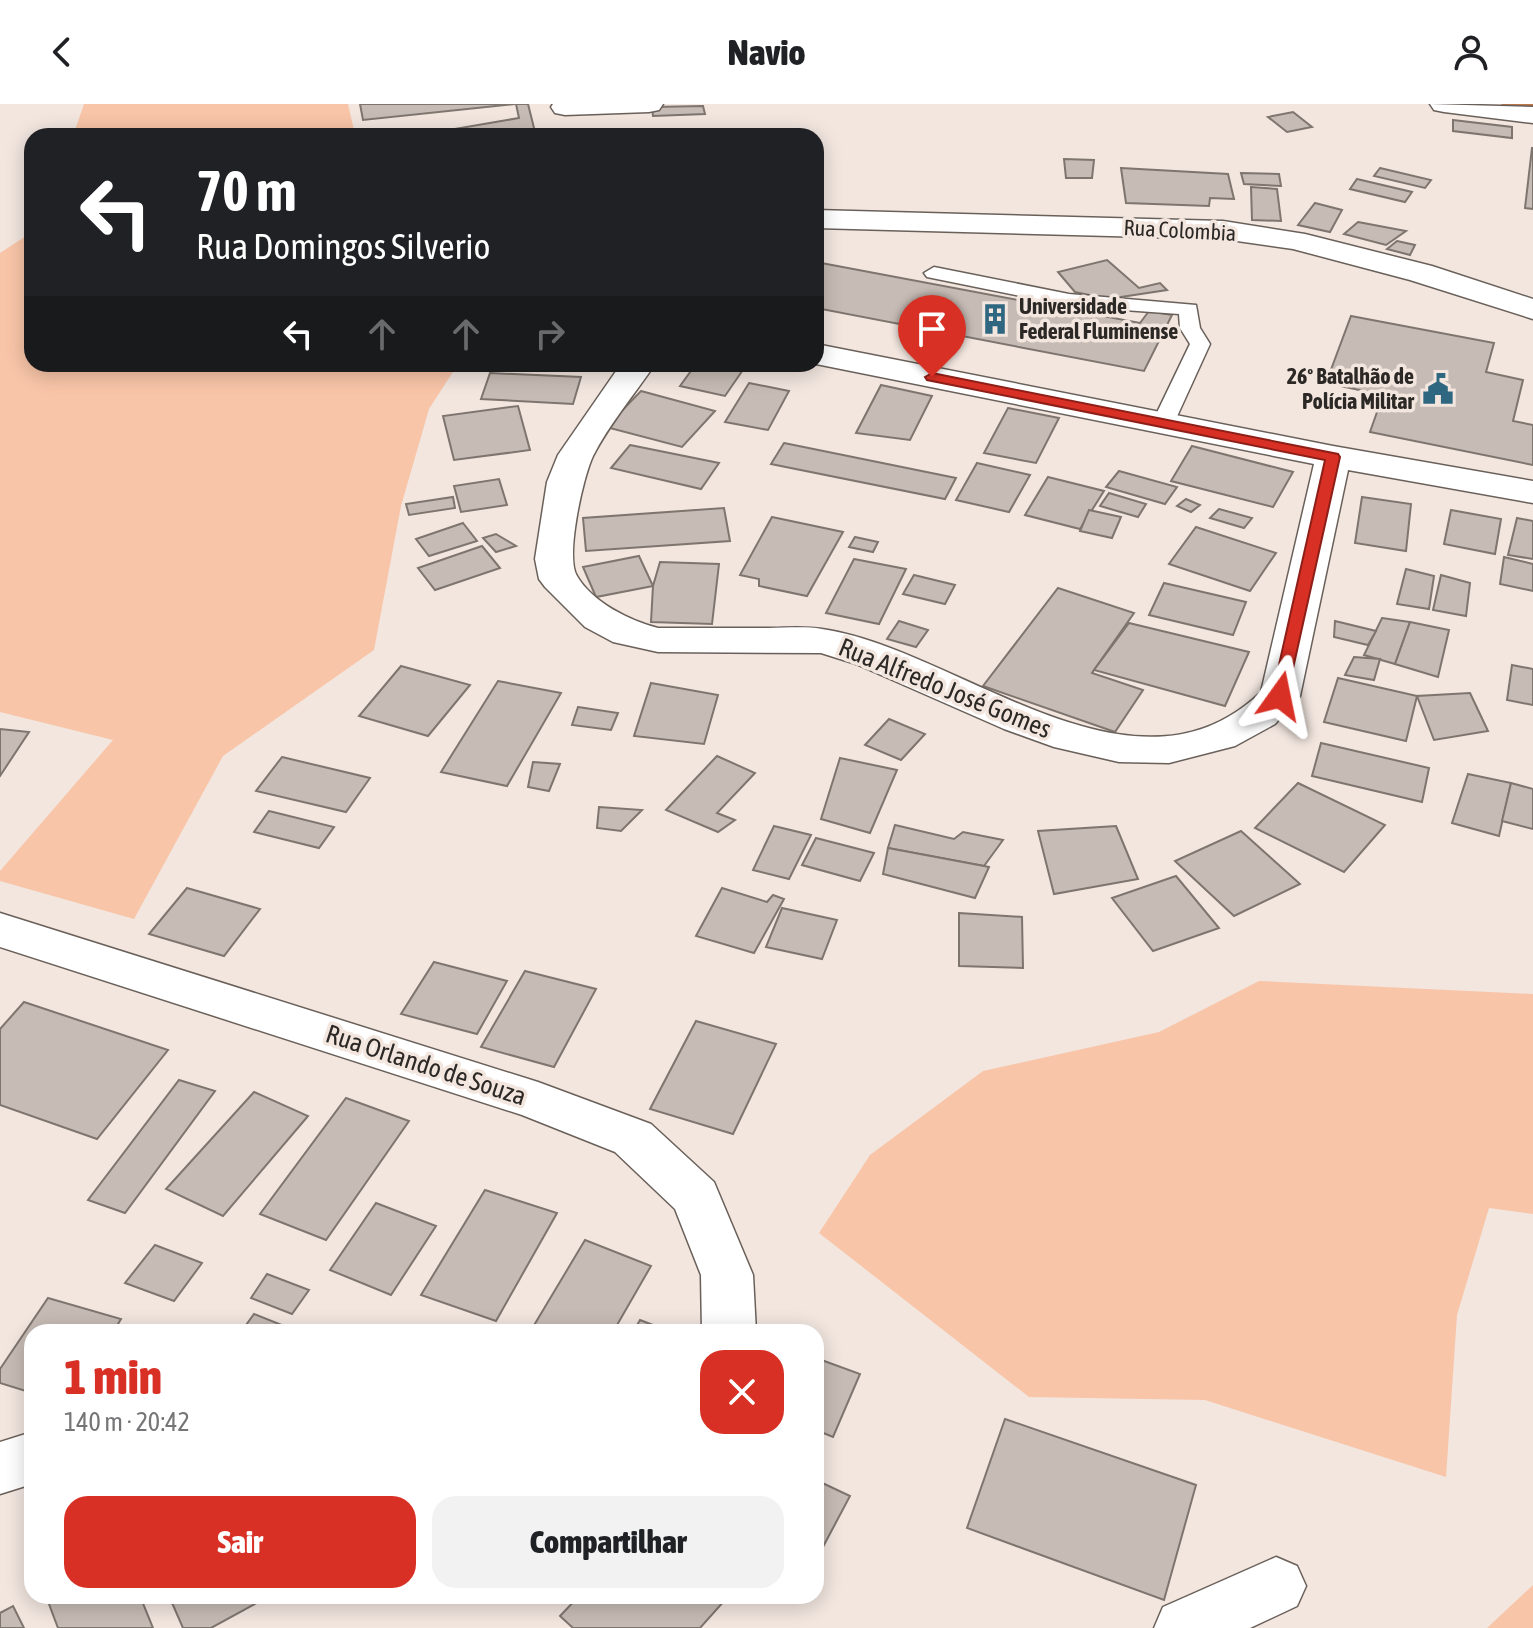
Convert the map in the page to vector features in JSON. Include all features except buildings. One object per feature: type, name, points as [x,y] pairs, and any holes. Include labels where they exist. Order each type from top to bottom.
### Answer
[{"type":"street","points":[[571,128],[565,105],[649,104]]},
{"type":"street","points":[[1444,104],[1529,112]]},
{"type":"street","name":"Rua Colombia","points":[[824,219],[1223,230],[1307,243],[1421,273],[1533,309]]},
{"type":"street","points":[[824,356],[1333,457],[1533,492]]},
{"type":"street","name":"Rua Alfredo José Gomes","points":[[633,372],[576,455],[565,482],[558,517],[554,559],[558,579],[599,619],[627,633],[658,640],[822,641],[841,645],[938,683],[1038,728],[1126,749],[1180,748],[1205,742],[1262,716],[1280,696],[1333,457]]},
{"type":"street","name":"Rua Orlando de Souza","points":[[0,930],[538,1101],[633,1138],[696,1197],[727,1275],[729,1324]]},
{"type":"street","points":[[0,1468],[24,1460]]},
{"type":"street","points":[[1184,1628],[1276,1586]]},
{"type":"lane","points":[[934,273],[1069,300],[1189,309],[1190,328],[1200,344],[1163,423]]},
{"type":"shaded area","points":[[84,104],[348,104],[354,128],[76,128]]},
{"type":"shaded area","points":[[24,237],[24,372],[453,372],[429,409],[401,506],[374,650],[223,756],[134,919],[0,881],[0,871],[113,740],[0,712],[0,253]]},
{"type":"shaded area","points":[[1259,981],[1533,994],[1533,1214],[1489,1208],[1457,1315],[1446,1477],[1205,1400],[1029,1397],[819,1233],[870,1155],[983,1071],[1159,1032]]},
{"type":"shaded area","points":[[1533,1585],[1533,1628],[1487,1628]]},
{"type":"waterway","points":[[1528,104],[1533,105]]},
{"type":"place","name":"Universidade Federal Fluminense","points":[[995,319]]},
{"type":"place","name":"26º Batalhão de Polícia Militar","points":[[1438,389]]},
{"type":"route","points":[[932,377],[1333,457],[1280,696]]}]
